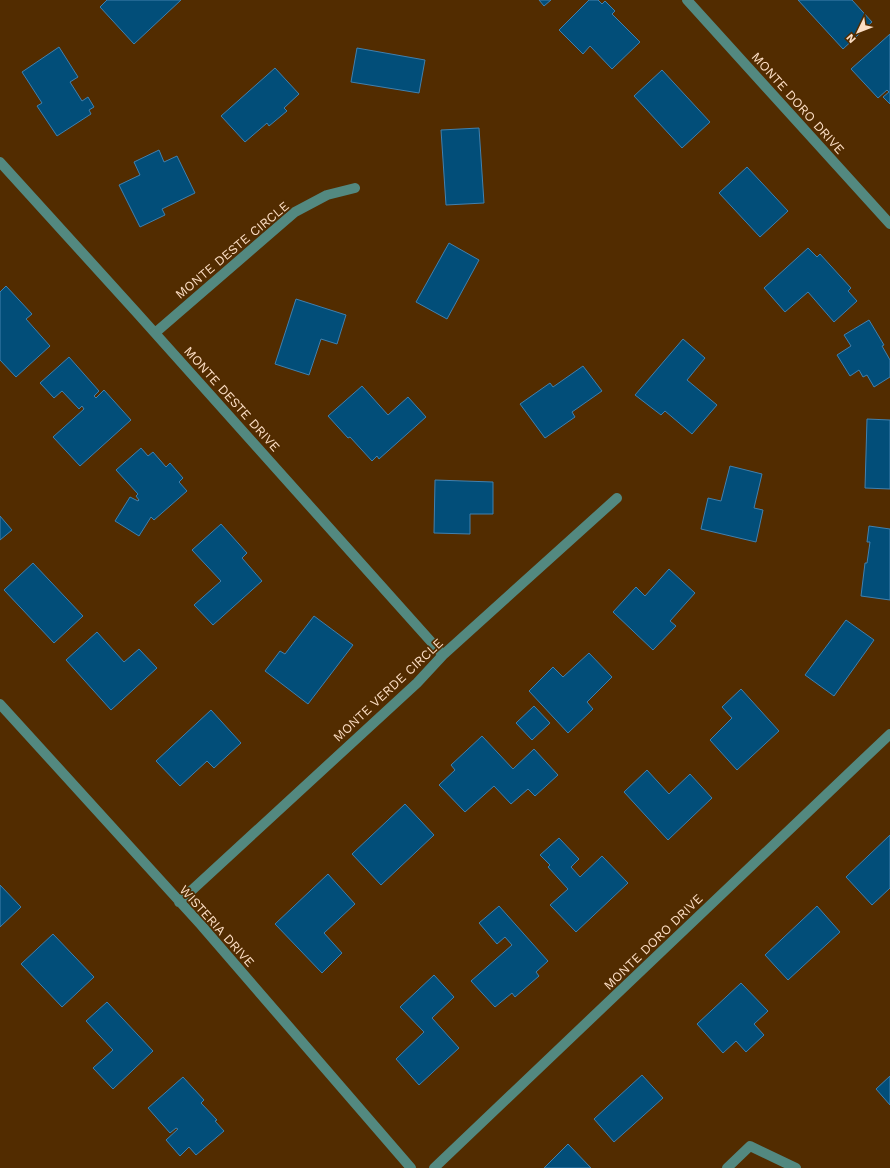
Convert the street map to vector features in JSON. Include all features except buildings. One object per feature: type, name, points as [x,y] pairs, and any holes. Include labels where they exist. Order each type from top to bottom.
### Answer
[{"type":"street","name":"MONTE DORO DRIVE","points":[[687,0],[890,224]]},
{"type":"street","name":"MONTE DESTE DRIVE","points":[[0,162],[155,333],[443,656]]},
{"type":"street","name":"MONTE DESTE CIRCLE","points":[[155,333],[295,212],[327,195],[355,188]]},
{"type":"street","name":"MONTE VERDE CIRCLE","points":[[179,902],[417,683],[443,656],[617,498]]},
{"type":"street","name":"WISTERIA DRIVE","points":[[0,704],[201,925],[411,1168]]},
{"type":"street","name":"MONTE DORO DRIVE","points":[[434,1168],[890,734]]},
{"type":"street","points":[[727,1168],[750,1146],[796,1168]]}]
